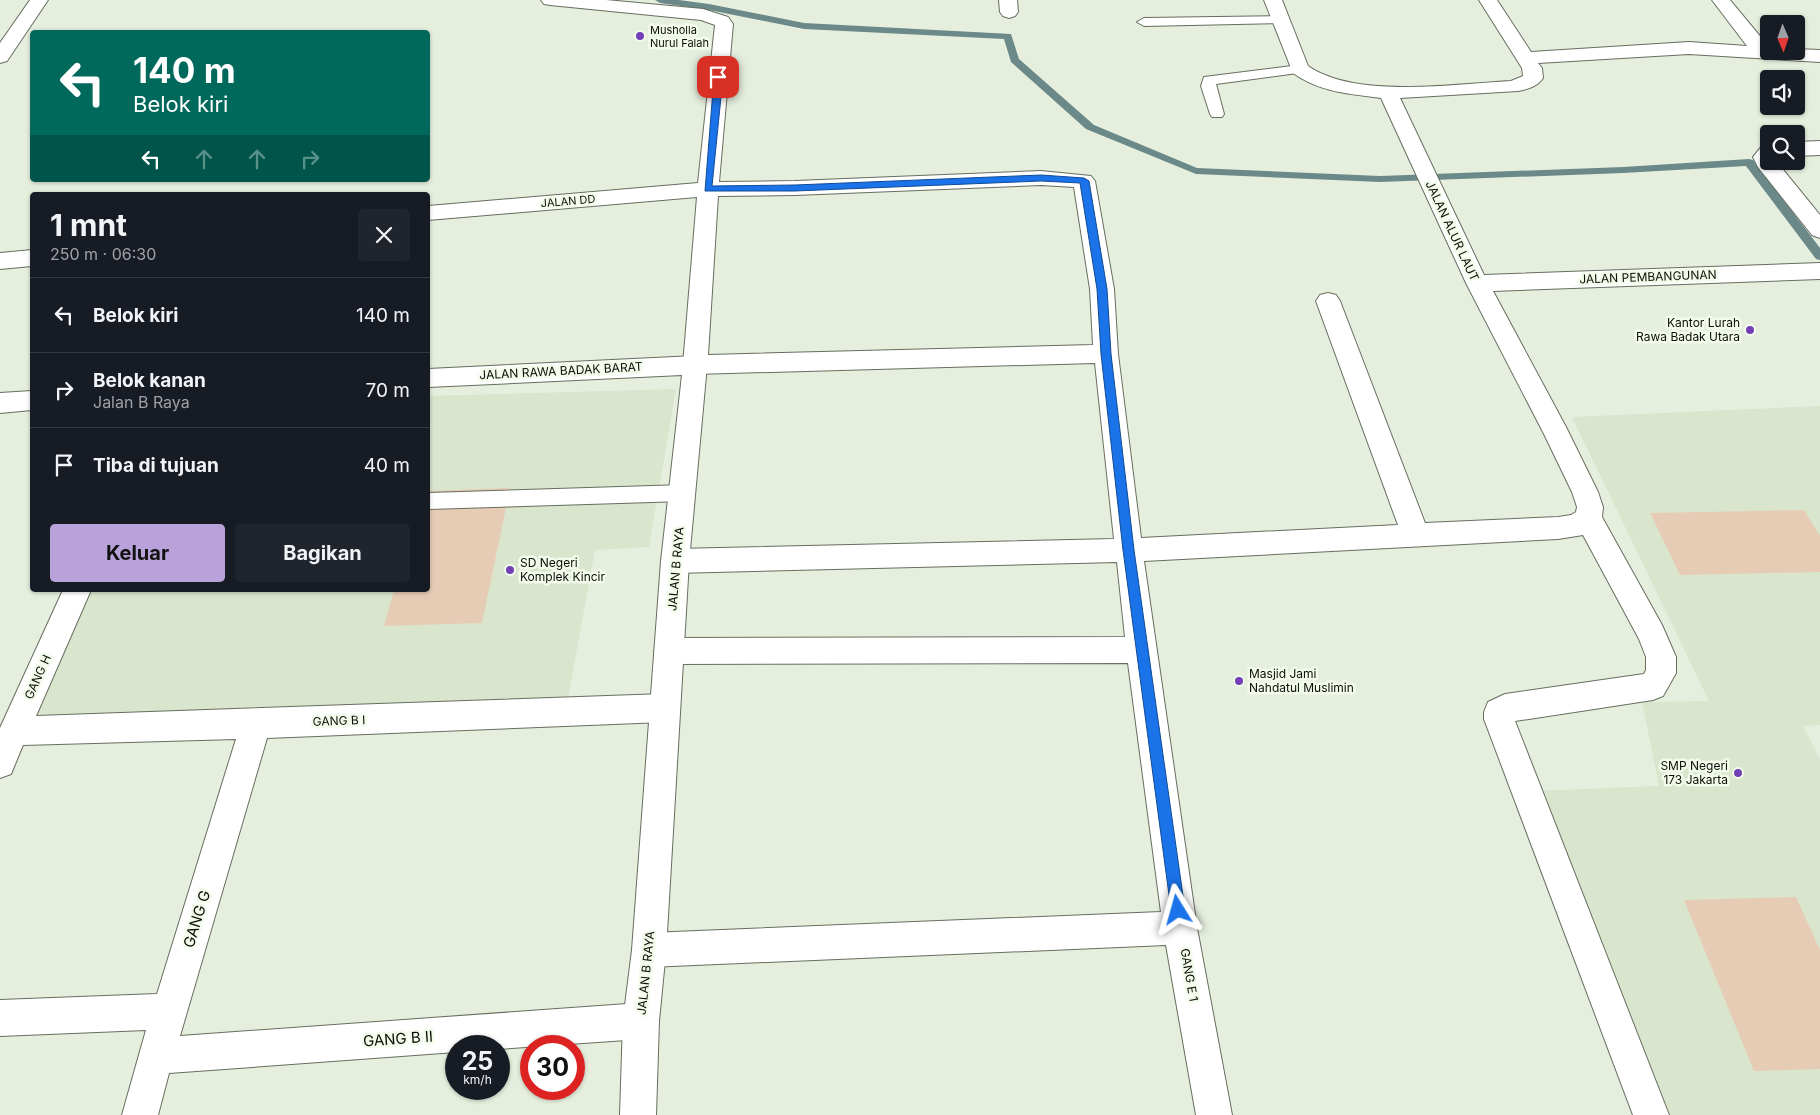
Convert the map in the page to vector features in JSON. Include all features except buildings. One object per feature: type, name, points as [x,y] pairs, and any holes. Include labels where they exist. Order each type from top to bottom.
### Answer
[{"type":"street","name":"JALAN B RAYA","points":[[550,0],[703,16],[721,21],[723,32],[708,189],[684,493],[675,561],[649,950],[640,1021],[638,1115]]},
{"type":"street","points":[[1273,0],[1300,69],[1320,82],[1388,93],[1511,87],[1526,83],[1533,78],[1532,68],[1488,0]]},
{"type":"street","points":[[1721,0],[1760,50]]},
{"type":"street","points":[[0,58],[35,6]]},
{"type":"street","points":[[1526,58],[1689,48],[1742,50],[1760,53]]},
{"type":"street","points":[[1805,55],[1820,56]]},
{"type":"street","name":"JALAN ALUR LAUT","points":[[1388,93],[1477,283],[1585,492],[1590,508],[1588,518]]},
{"type":"street","points":[[1805,149],[1820,148]]},
{"type":"street","points":[[1770,170],[1820,230]]},
{"type":"street","name":"JALAN DD","points":[[430,213],[708,189],[795,188],[1041,178],[1084,181]]},
{"type":"street","name":"GANG E 1","points":[[1084,181],[1102,289],[1106,354],[1128,550],[1180,928],[1214,1115]]},
{"type":"street","points":[[0,261],[30,258]]},
{"type":"street","name":"JALAN PEMBANGUNAN","points":[[1477,283],[1816,272]]},
{"type":"street","points":[[1328,300],[1416,536]]},
{"type":"street","name":"JALAN RAWA BADAK BARAT","points":[[430,378],[695,365],[1106,354]]},
{"type":"street","points":[[0,403],[30,401]]},
{"type":"street","points":[[675,561],[1128,550],[1558,528],[1577,526],[1588,518],[1652,634],[1661,657],[1661,673],[1653,686],[1505,708],[1499,712],[1498,718],[1651,1115]]},
{"type":"street","name":"GANG H","points":[[0,763],[76,592]]},
{"type":"street","points":[[669,651],[1142,650]]},
{"type":"street","name":"GANG B I","points":[[14,731],[256,724],[664,708]]},
{"type":"street","name":"GANG G","points":[[140,1115],[256,724]]},
{"type":"street","points":[[649,950],[1180,928]]},
{"type":"street","points":[[0,1018],[170,1011]]},
{"type":"street","name":"GANG B II","points":[[156,1056],[640,1021]]},
{"type":"lane","points":[[1144,22],[1281,20]]},
{"type":"lane","points":[[1217,114],[1208,86],[1209,80],[1300,69]]},
{"type":"lane","points":[[430,501],[684,493]]},
{"type":"shaded area","name":"SD Negeri Komplek Kincir","points":[[676,389],[649,547],[595,550],[567,704],[272,707],[249,718],[29,725],[85,592],[430,592],[430,396]]},
{"type":"shaded area","name":"SMP Negeri 173 Jakarta","points":[[1820,406],[1820,725],[1803,726],[1820,759],[1820,1115],[1653,1115],[1532,791],[1659,786],[1642,702],[1709,701],[1572,417]]},
{"type":"shaded area","points":[[510,488],[482,623],[384,626],[393,592],[430,592],[430,491]]},
{"type":"shaded area","points":[[1804,510],[1820,536],[1820,572],[1680,575],[1650,513]]},
{"type":"shaded area","points":[[1796,897],[1820,950],[1820,1069],[1754,1071],[1684,900]]},
{"type":"waterway","points":[[660,0],[709,7],[804,26],[1008,36],[1014,60],[1090,127],[1196,171],[1380,179],[1623,170],[1749,162],[1820,256]]},
{"type":"place","name":"Musholla Nurul Falah","points":[[640,36]]},
{"type":"place","name":"Kantor Lurah Rawa Badak Utara","points":[[1750,330]]},
{"type":"place","name":"SD Negeri Komplek Kincir","points":[[510,570]]},
{"type":"place","name":"Masjid Jami Nahdatul Muslimin","points":[[1239,681]]},
{"type":"place","name":"SMP Negeri 173 Jakarta","points":[[1738,773]]},
{"type":"route","points":[[718,77],[708,189],[795,188],[1041,178],[1084,181],[1102,289],[1106,354],[1128,550],[1178,910]]}]
